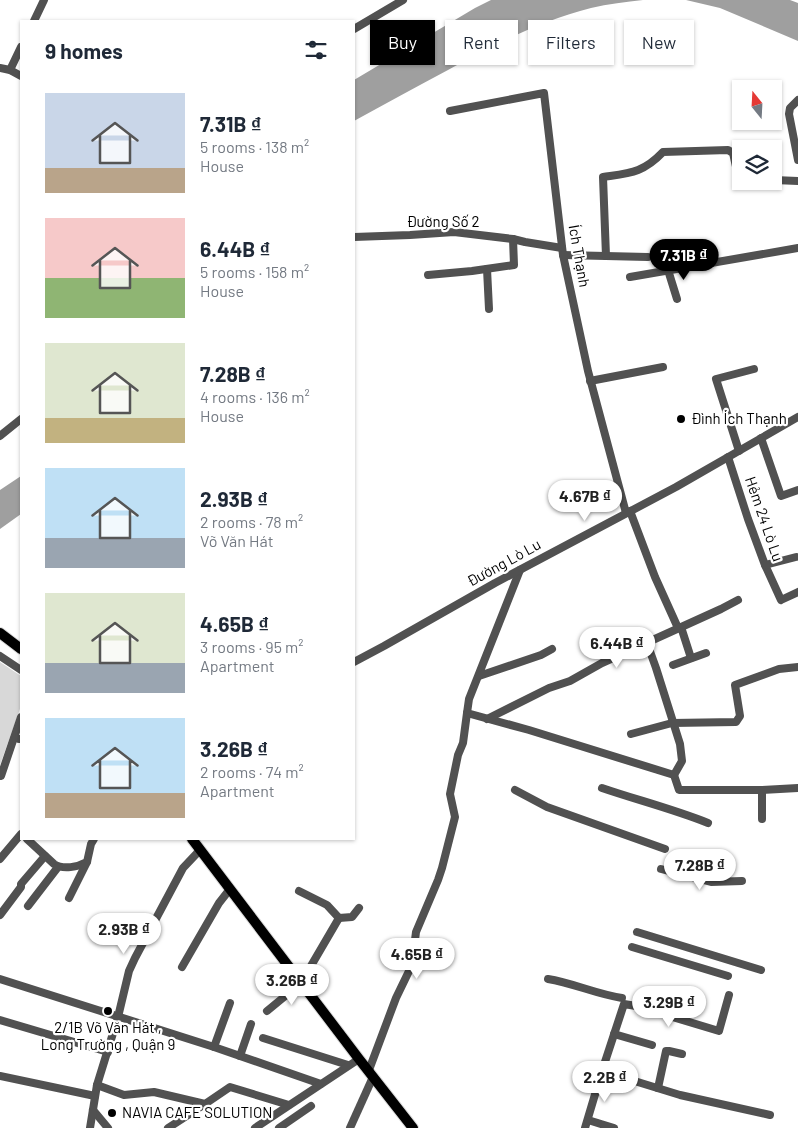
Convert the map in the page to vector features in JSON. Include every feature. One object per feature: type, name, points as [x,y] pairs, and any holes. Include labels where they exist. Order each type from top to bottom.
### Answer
[{"type":"main road","points":[[0,633],[20,648]]},
{"type":"main road","points":[[193,840],[413,1128]]},
{"type":"street","points":[[34,20],[44,0]]},
{"type":"street","points":[[355,28],[403,0]]},
{"type":"street","points":[[10,70],[20,49]]},
{"type":"street","points":[[0,68],[10,70],[20,75]]},
{"type":"street","name":"Ích Thạnh","points":[[450,111],[544,93],[563,252],[590,381],[628,512],[655,577],[680,628],[691,658]]},
{"type":"street","points":[[798,100],[789,110],[789,117],[795,126],[798,160]]},
{"type":"street","points":[[606,256],[603,177],[637,171],[654,161],[664,152],[723,150],[730,150],[732,152]]},
{"type":"street","points":[[782,180],[798,181]]},
{"type":"street","name":"Đường Số 2","points":[[355,237],[454,232],[513,239],[563,252],[618,257],[648,257]]},
{"type":"street","points":[[428,275],[514,265],[513,239]]},
{"type":"street","points":[[630,277],[798,248]]},
{"type":"street","points":[[487,269],[489,309]]},
{"type":"street","points":[[668,270],[678,299]]},
{"type":"street","points":[[590,381],[663,367]]},
{"type":"street","points":[[739,451],[716,379],[754,368]]},
{"type":"street","name":"Đường Lò Lu","points":[[355,661],[798,417]]},
{"type":"street","points":[[0,436],[20,421]]},
{"type":"street","points":[[761,438],[781,496],[798,490]]},
{"type":"street","name":"Hẻm 24 Lò Lu","points":[[728,457],[764,565],[781,600],[798,592]]},
{"type":"street","points":[[764,565],[796,557]]},
{"type":"street","points":[[350,1128],[396,998],[410,969],[416,932],[442,868],[454,818],[450,794],[458,754],[463,743],[469,700],[520,570]]},
{"type":"street","points":[[487,719],[738,600]]},
{"type":"street","points":[[646,643],[656,668],[680,744],[682,761],[674,775],[679,790],[798,788]]},
{"type":"street","points":[[479,676],[541,656],[552,649]]},
{"type":"street","points":[[672,665],[706,653]]},
{"type":"street","points":[[0,656],[20,669]]},
{"type":"street","points":[[631,734],[672,723],[736,722],[740,716],[735,685],[779,668],[798,667]]},
{"type":"street","points":[[467,713],[529,730],[674,775]]},
{"type":"street","points":[[0,776],[20,720]]},
{"type":"street","points":[[602,788],[708,823]]},
{"type":"street","points":[[516,790],[548,807],[665,849]]},
{"type":"street","points":[[762,790],[762,819]]},
{"type":"street","points":[[0,859],[20,835]]},
{"type":"street","points":[[28,840],[58,867],[87,862]]},
{"type":"street","points":[[70,898],[87,862],[90,844],[93,840]]},
{"type":"street","points":[[90,1128],[97,1085],[118,1017],[129,971],[182,868],[200,850]]},
{"type":"street","points":[[0,916],[21,887],[21,884],[45,856]]},
{"type":"street","points":[[28,906],[58,867]]},
{"type":"street","points":[[661,869],[710,882],[742,881]]},
{"type":"street","points":[[182,967],[219,903],[230,889]]},
{"type":"street","points":[[299,891],[327,905],[339,918]]},
{"type":"street","points":[[339,918],[352,917],[359,908]]},
{"type":"street","points":[[267,1011],[301,983],[339,918]]},
{"type":"street","points":[[637,932],[761,970]]},
{"type":"street","points":[[632,947],[728,976]]},
{"type":"street","points":[[0,979],[321,1084]]},
{"type":"street","points":[[548,979],[561,981],[719,1031],[729,995]]},
{"type":"street","points":[[614,1128],[586,1124],[623,1001]]},
{"type":"street","points":[[214,1048],[230,1003]]},
{"type":"street","points":[[0,1020],[108,1052]]},
{"type":"street","points":[[240,1056],[251,1024]]},
{"type":"street","points":[[614,1034],[652,1045]]},
{"type":"street","points":[[263,1038],[348,1065]]},
{"type":"street","points":[[658,1088],[666,1051],[682,1054]]},
{"type":"street","points":[[256,1128],[359,1059]]},
{"type":"street","points":[[602,1071],[680,1095],[770,1115]]},
{"type":"street","points":[[0,1076],[95,1096]]},
{"type":"street","points":[[97,1085],[124,1094],[154,1092],[204,1104]]},
{"type":"street","points":[[168,1128],[230,1087],[289,1105]]},
{"type":"street","points":[[279,1128],[311,1106]]},
{"type":"street","points":[[93,1110],[108,1128]]},
{"type":"shaded area","points":[[491,0],[643,0],[591,8],[553,20],[528,20],[528,30],[518,34],[518,20],[455,20]]},
{"type":"shaded area","points":[[686,0],[790,0],[798,3],[798,41],[720,8]]},
{"type":"shaded area","points":[[445,26],[445,65],[458,65],[355,120],[355,79],[379,65],[435,65],[435,32]]},
{"type":"shaded area","points":[[20,477],[20,515],[0,529],[0,490]]},
{"type":"shaded area","points":[[0,662],[20,675],[20,709],[0,765]]},
{"type":"place","name":"Đình Ích Thạnh","points":[[681,419]]},
{"type":"place","name":"2/1B Võ Văn Hát , Long Trường , Quận 9","points":[[108,1011]]},
{"type":"place","name":"NAVIA CAFE SOLUTION","points":[[112,1113]]}]
